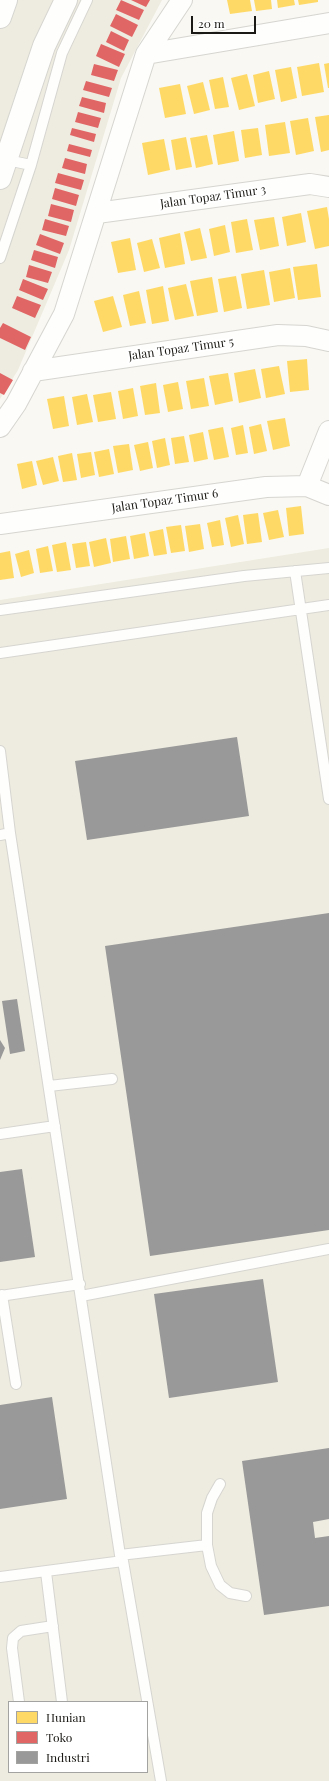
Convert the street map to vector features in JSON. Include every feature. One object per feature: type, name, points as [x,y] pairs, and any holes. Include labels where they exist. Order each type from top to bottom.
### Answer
[{"type":"main road","points":[[0,17],[6,0]]},
{"type":"main road","points":[[4,169],[44,46],[66,0]]},
{"type":"street","points":[[0,427],[16,404],[64,314],[146,54],[182,0]]},
{"type":"street","points":[[146,54],[329,23]]},
{"type":"street","name":"Jalan Topaz Timur 3","points":[[97,213],[310,184],[329,187]]},
{"type":"street","name":"Jalan Topaz Timur 5","points":[[33,371],[278,335],[306,336],[329,341]]},
{"type":"street","points":[[307,486],[329,431]]},
{"type":"street","name":"Jalan Topaz Timur 6","points":[[0,524],[266,487],[307,486],[329,495]]},
{"type":"lane","points":[[0,258],[31,165],[62,53],[87,0]]},
{"type":"lane","points":[[4,169],[31,165]]},
{"type":"lane","points":[[0,610],[244,576],[329,568]]},
{"type":"lane","points":[[294,571],[329,799]]},
{"type":"lane","points":[[0,653],[329,605]]},
{"type":"lane","points":[[0,751],[10,833],[81,1296],[122,1558],[147,1701]]},
{"type":"lane","points":[[0,835],[10,833]]},
{"type":"lane","points":[[49,1086],[112,1079]]},
{"type":"lane","points":[[0,1134],[55,1126]]},
{"type":"lane","points":[[81,1296],[329,1249]]},
{"type":"lane","points":[[16,1384],[1,1296],[80,1284]]},
{"type":"lane","points":[[220,1484],[212,1498],[207,1513],[206,1545],[212,1566],[220,1585],[230,1593],[246,1596]]},
{"type":"lane","points":[[0,1577],[46,1572],[206,1545]]},
{"type":"lane","points":[[46,1572],[62,1701]]},
{"type":"lane","points":[[19,1701],[12,1648],[13,1638],[21,1631],[52,1626]]},
{"type":"lane","points":[[148,1707],[161,1781]]},
{"type":"shaded area","points":[[0,0],[162,0],[121,78],[69,250],[18,370],[0,399]]},
{"type":"shaded area","points":[[329,548],[329,1781],[0,1781],[0,600]]},
{"type":"building: Hunian","points":[[227,0],[250,0],[252,11],[230,14]]},
{"type":"building: Hunian","points":[[254,0],[271,0],[272,9],[256,11]]},
{"type":"building: Hunian","points":[[277,0],[294,0],[295,5],[278,8]]},
{"type":"building: Hunian","points":[[298,0],[318,0],[318,2],[299,5]]},
{"type":"building: Hunian","points":[[319,63],[324,92],[302,96],[297,67]]},
{"type":"building: Hunian","points":[[329,63],[329,88],[328,88],[324,64]]},
{"type":"building: Hunian","points":[[291,67],[297,98],[281,102],[275,70]]},
{"type":"building: Hunian","points":[[269,71],[275,99],[258,103],[253,75]]},
{"type":"building: Hunian","points":[[247,74],[255,106],[239,110],[231,78]]},
{"type":"building: Hunian","points":[[223,77],[229,107],[215,109],[209,80]]},
{"type":"building: Hunian","points":[[203,82],[210,110],[194,114],[187,86]]},
{"type":"building: Hunian","points":[[180,84],[186,114],[165,118],[159,88]]},
{"type":"building: Hunian","points":[[329,115],[329,150],[321,152],[315,117]]},
{"type":"building: Hunian","points":[[308,118],[314,151],[296,155],[290,121]]},
{"type":"building: Hunian","points":[[285,122],[290,153],[269,156],[265,125]]},
{"type":"building: Hunian","points":[[258,128],[262,155],[245,158],[241,130]]},
{"type":"building: Hunian","points":[[234,131],[239,161],[218,165],[213,135]]},
{"type":"building: Hunian","points":[[207,135],[213,164],[196,168],[190,138]]},
{"type":"building: Hunian","points":[[186,137],[192,167],[176,170],[171,140]]},
{"type":"building: Hunian","points":[[164,139],[170,170],[148,175],[142,143]]},
{"type":"building: Hunian","points":[[327,207],[329,219],[329,246],[315,249],[307,211]]},
{"type":"building: Hunian","points":[[301,213],[306,242],[287,246],[282,217]]},
{"type":"building: Hunian","points":[[274,217],[279,246],[260,250],[254,220]]},
{"type":"building: Hunian","points":[[247,219],[253,250],[236,253],[231,222]]},
{"type":"building: Hunian","points":[[225,225],[230,252],[214,256],[209,229]]},
{"type":"building: Hunian","points":[[200,228],[207,258],[191,261],[184,232]]},
{"type":"building: Hunian","points":[[180,233],[185,264],[165,268],[159,238]]},
{"type":"building: Hunian","points":[[130,238],[136,270],[118,273],[111,242]]},
{"type":"building: Hunian","points":[[152,239],[160,268],[144,272],[137,243]]},
{"type":"building: Hunian","points":[[317,264],[321,297],[298,300],[293,267]]},
{"type":"building: Hunian","points":[[290,268],[295,298],[274,302],[269,272]]},
{"type":"building: Hunian","points":[[264,270],[270,305],[247,309],[241,274]]},
{"type":"building: Hunian","points":[[236,276],[242,308],[224,312],[218,279]]},
{"type":"building: Hunian","points":[[212,277],[218,312],[197,316],[190,281]]},
{"type":"building: Hunian","points":[[186,284],[194,316],[175,320],[168,288]]},
{"type":"building: Hunian","points":[[163,286],[169,321],[152,324],[146,290]]},
{"type":"building: Hunian","points":[[139,291],[146,323],[130,326],[123,295]]},
{"type":"building: Hunian","points":[[113,296],[122,327],[103,332],[94,301]]},
{"type":"building: Hunian","points":[[307,359],[309,390],[290,392],[287,361]]},
{"type":"building: Hunian","points":[[279,366],[285,394],[266,398],[261,369]]},
{"type":"building: Hunian","points":[[255,369],[261,398],[239,403],[234,373]]},
{"type":"building: Hunian","points":[[228,373],[233,401],[215,405],[209,376]]},
{"type":"building: Hunian","points":[[204,378],[209,406],[191,409],[186,381]]},
{"type":"building: Hunian","points":[[178,382],[183,409],[168,412],[163,385]]},
{"type":"building: Hunian","points":[[156,383],[160,413],[145,415],[140,386]]},
{"type":"building: Hunian","points":[[133,388],[138,416],[123,419],[118,391]]},
{"type":"building: Hunian","points":[[111,392],[116,419],[98,422],[93,395]]},
{"type":"building: Hunian","points":[[87,394],[93,422],[77,425],[72,397]]},
{"type":"building: Hunian","points":[[64,396],[69,426],[53,429],[47,399]]},
{"type":"building: Hunian","points":[[285,418],[290,446],[273,450],[267,421]]},
{"type":"building: Hunian","points":[[261,424],[267,451],[254,454],[249,427]]},
{"type":"building: Hunian","points":[[243,425],[248,453],[236,455],[231,428]]},
{"type":"building: Hunian","points":[[223,427],[229,457],[214,460],[208,430]]},
{"type":"building: Hunian","points":[[203,432],[208,459],[194,462],[189,435]]},
{"type":"building: Hunian","points":[[184,436],[189,462],[175,464],[171,438]]},
{"type":"building: Hunian","points":[[165,438],[170,465],[157,468],[152,441]]},
{"type":"building: Hunian","points":[[148,442],[153,468],[140,471],[134,445]]},
{"type":"building: Hunian","points":[[129,444],[133,470],[118,473],[113,446]]},
{"type":"building: Hunian","points":[[109,449],[114,474],[99,477],[94,452]]},
{"type":"building: Hunian","points":[[91,452],[95,475],[81,478],[77,454]]},
{"type":"building: Hunian","points":[[72,453],[77,480],[63,482],[58,456]]},
{"type":"building: Hunian","points":[[53,457],[59,481],[43,485],[36,461]]},
{"type":"building: Hunian","points":[[32,461],[37,485],[22,489],[17,464]]},
{"type":"building: Hunian","points":[[301,506],[304,534],[289,536],[286,508]]},
{"type":"building: Hunian","points":[[278,510],[284,537],[269,540],[263,513]]},
{"type":"building: Hunian","points":[[258,513],[262,542],[247,544],[243,515]]},
{"type":"building: Hunian","points":[[238,515],[244,544],[231,547],[225,518]]},
{"type":"building: Hunian","points":[[220,520],[224,545],[212,547],[207,523]]},
{"type":"building: Hunian","points":[[200,524],[204,549],[189,552],[185,526]]},
{"type":"building: Hunian","points":[[181,525],[185,551],[171,553],[166,527]]},
{"type":"building: Hunian","points":[[163,529],[167,554],[154,556],[149,532]]},
{"type":"building: Hunian","points":[[145,533],[149,556],[134,559],[130,536]]},
{"type":"building: Hunian","points":[[126,536],[130,559],[113,562],[110,539]]},
{"type":"building: Hunian","points":[[106,538],[111,563],[94,567],[89,542]]},
{"type":"building: Hunian","points":[[66,542],[71,570],[57,572],[52,545]]},
{"type":"building: Hunian","points":[[86,542],[90,566],[76,568],[72,544]]},
{"type":"building: Hunian","points":[[48,546],[53,571],[40,573],[36,549]]},
{"type":"building: Hunian","points":[[29,550],[34,573],[21,577],[15,554]]},
{"type":"building: Hunian","points":[[10,551],[14,578],[0,580],[0,553]]},
{"type":"building: Toko","points":[[121,0],[144,10],[139,20],[116,10]]},
{"type":"building: Toko","points":[[131,0],[150,0],[146,7]]},
{"type":"building: Toko","points":[[116,14],[138,25],[132,37],[110,26]]},
{"type":"building: Toko","points":[[111,31],[129,40],[124,51],[106,42]]},
{"type":"building: Toko","points":[[101,44],[125,54],[119,67],[96,56]]},
{"type":"building: Toko","points":[[94,64],[118,70],[114,81],[91,75]]},
{"type":"building: Toko","points":[[86,81],[112,88],[109,97],[83,90]]},
{"type":"building: Toko","points":[[82,97],[106,103],[104,113],[79,106]]},
{"type":"building: Toko","points":[[78,112],[101,118],[98,128],[75,122]]},
{"type":"building: Toko","points":[[72,128],[96,134],[94,142],[70,135]]},
{"type":"building: Toko","points":[[69,144],[92,150],[90,157],[67,151]]},
{"type":"building: Toko","points":[[65,158],[87,164],[85,174],[62,168]]},
{"type":"building: Toko","points":[[58,173],[84,180],[81,190],[55,183]]},
{"type":"building: Toko","points":[[55,188],[79,195],[76,206],[52,199]]},
{"type":"building: Toko","points":[[51,204],[74,210],[71,222],[48,216]]},
{"type":"building: Toko","points":[[45,219],[69,226],[66,236],[42,230]]},
{"type":"building: Toko","points":[[40,234],[64,243],[60,254],[36,245]]},
{"type":"building: Toko","points":[[34,250],[58,257],[55,268],[31,260]]},
{"type":"building: Toko","points":[[29,265],[52,272],[48,283],[26,277]]},
{"type":"building: Toko","points":[[23,279],[48,289],[43,300],[19,290]]},
{"type":"building: Toko","points":[[17,296],[41,305],[35,318],[12,308]]},
{"type":"building: Toko","points":[[3,323],[31,337],[25,350],[0,338],[0,328]]},
{"type":"building: Toko","points":[[0,373],[13,380],[4,395],[0,393]]},
{"type":"building: Industri","points":[[237,737],[249,816],[87,840],[75,761]]},
{"type":"building: Industri","points":[[329,913],[329,1230],[150,1256],[105,946]]},
{"type":"building: Industri","points":[[17,999],[25,1051],[10,1054],[2,1001]]},
{"type":"building: Industri","points":[[0,1040],[5,1048],[0,1060]]},
{"type":"building: Industri","points":[[22,1169],[35,1257],[0,1262],[0,1172]]},
{"type":"building: Industri","points":[[263,1279],[278,1382],[169,1398],[154,1294]]},
{"type":"building: Industri","points":[[52,1397],[67,1499],[0,1509],[0,1405]]},
{"type":"building: Industri","points":[[329,1448],[329,1519],[313,1522],[315,1538],[329,1536],[329,1606],[264,1615],[242,1461]]}]
